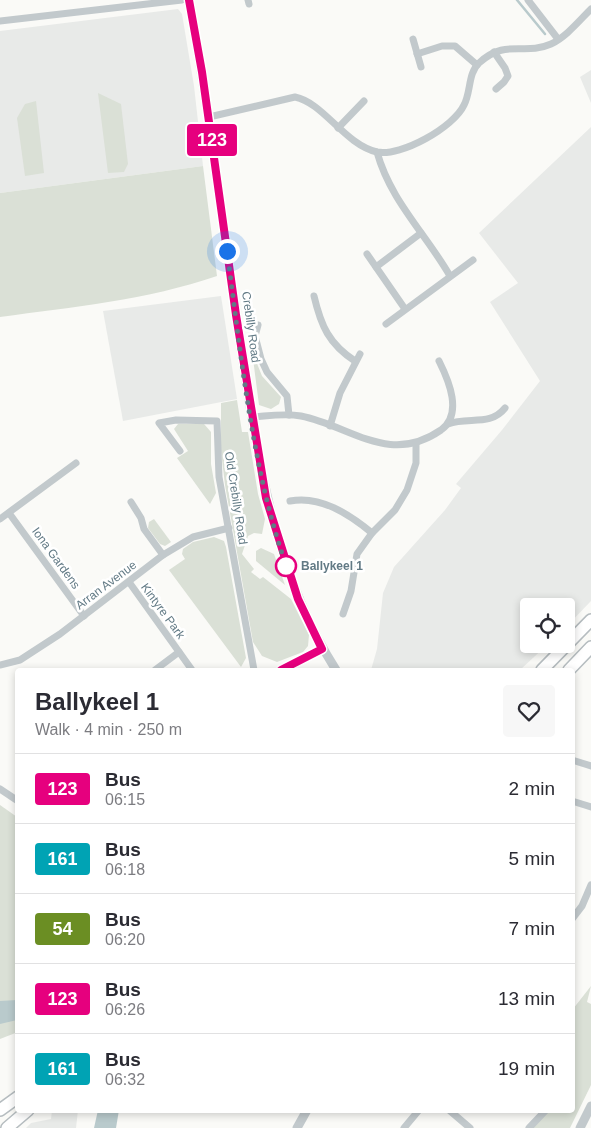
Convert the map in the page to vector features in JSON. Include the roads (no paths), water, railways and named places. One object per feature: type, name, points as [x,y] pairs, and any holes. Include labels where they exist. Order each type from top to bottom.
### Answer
[{"type":"main road","points":[[544,668],[591,620]]},
{"type":"main road","points":[[571,668],[591,647]]},
{"type":"main road","points":[[0,1110],[15,1099]]},
{"type":"main road","points":[[7,1128],[24,1113]]},
{"type":"street","points":[[0,21],[135,3],[182,0]]},
{"type":"street","name":"Crebilly Road","points":[[189,0],[209,117],[251,417],[266,498],[276,535],[298,599],[322,649],[335,668]]},
{"type":"street","points":[[528,0],[558,39]]},
{"type":"street","points":[[209,117],[295,98],[305,99],[338,128],[364,146],[377,152],[390,151],[416,143],[436,132],[454,118],[463,108],[469,95],[471,76],[477,65],[494,52],[551,44],[591,9]]},
{"type":"street","points":[[413,39],[421,67]]},
{"type":"street","points":[[417,54],[442,46],[455,46],[477,65]]},
{"type":"street","points":[[494,52],[508,76],[496,89]]},
{"type":"street","points":[[338,128],[364,101]]},
{"type":"street","points":[[377,152],[383,174],[450,276]]},
{"type":"street","points":[[376,267],[421,234]]},
{"type":"street","points":[[367,254],[405,309]]},
{"type":"street","points":[[386,324],[473,260]]},
{"type":"street","points":[[314,296],[321,322],[328,338],[343,353],[355,361]]},
{"type":"street","points":[[258,325],[255,336],[261,359],[267,372],[287,396],[289,415]]},
{"type":"street","points":[[330,426],[340,393],[360,354]]},
{"type":"street","points":[[439,361],[450,389],[452,416],[448,424]]},
{"type":"street","points":[[251,417],[289,415],[309,418],[380,443],[416,443],[427,439],[448,424],[462,420],[489,420],[496,418],[505,408]]},
{"type":"street","name":"Old Crebilly Road","points":[[180,452],[159,423],[176,420],[217,421],[218,461],[254,668]]},
{"type":"street","points":[[343,614],[352,591],[356,558],[372,533],[395,510],[407,490],[416,463],[416,443]]},
{"type":"street","points":[[0,519],[76,463]]},
{"type":"street","points":[[290,501],[304,499],[333,507],[372,533]]},
{"type":"street","points":[[131,502],[142,518],[144,529],[163,556]]},
{"type":"street","name":"Iona Gardens","points":[[9,513],[84,616]]},
{"type":"street","name":"Arran Avenue","points":[[0,665],[15,662],[28,655],[84,616],[163,556],[196,536],[229,528]]},
{"type":"street","name":"Kintyre Park","points":[[129,582],[191,668]]},
{"type":"street","points":[[285,668],[322,649]]},
{"type":"street","name":"Kintyre Park","points":[[158,668],[179,652]]},
{"type":"street","points":[[575,761],[591,766]]},
{"type":"street","points":[[0,789],[15,799]]},
{"type":"street","points":[[575,802],[591,807]]},
{"type":"street","points":[[575,915],[582,906],[591,885]]},
{"type":"street","points":[[580,1128],[591,1106]]},
{"type":"street","points":[[297,1128],[305,1113]]},
{"type":"street","points":[[404,1128],[416,1113]]},
{"type":"street","points":[[452,1113],[470,1128]]},
{"type":"street","points":[[529,1128],[543,1113]]},
{"type":"street","points":[[0,1125],[3,1128]]},
{"type":"waterway","points":[[517,0],[545,34]]},
{"type":"place","name":"Ballykeel 1","points":[[286,566]]}]
